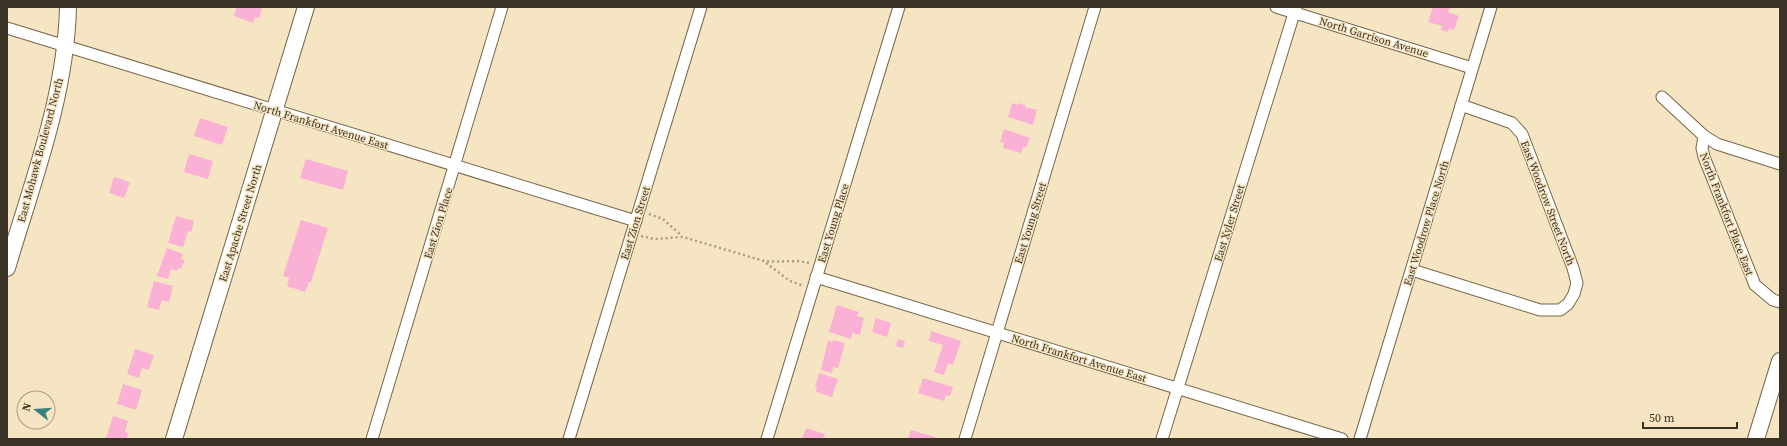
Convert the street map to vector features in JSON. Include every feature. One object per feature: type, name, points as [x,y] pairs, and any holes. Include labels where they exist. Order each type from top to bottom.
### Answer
[{"type":"main road","name":"East Mohawk Boulevard North","points":[[7,268],[60,80],[68,7]]},
{"type":"main road","name":"East Apache Street North","points":[[174,439],[306,7]]},
{"type":"main road","points":[[1756,439],[1780,361]]},
{"type":"street","points":[[297,7],[298,30]]},
{"type":"street","name":"East Zion Place","points":[[372,439],[502,7]]},
{"type":"street","name":"East Zion Street","points":[[569,439],[701,7]]},
{"type":"street","name":"East Young Place","points":[[767,439],[900,7]]},
{"type":"street","name":"East Young Street","points":[[965,439],[1095,7]]},
{"type":"street","name":"North Garrison Avenue","points":[[1276,7],[1295,10],[1472,68]]},
{"type":"street","name":"East Woodrow Place North","points":[[1360,439],[1491,7]]},
{"type":"street","name":"East Xyler Street","points":[[1162,439],[1295,10]]},
{"type":"street","name":"North Frankfort Avenue East","points":[[7,28],[636,221]]},
{"type":"street","points":[[1662,97],[1704,136],[1717,144],[1780,164]]},
{"type":"street","name":"East Woodrow Street North","points":[[1412,270],[1540,310],[1560,310],[1568,304],[1574,294],[1577,283],[1574,268],[1522,134],[1512,123],[1461,105]]},
{"type":"street","name":"North Frankfort Place East","points":[[1704,136],[1702,148],[1704,157],[1754,285],[1773,300],[1780,302]]},
{"type":"street","name":"North Frankfort Avenue East","points":[[816,277],[1342,439]]},
{"type":"path","points":[[663,219],[683,237]]},
{"type":"path","points":[[654,239],[683,237],[764,261],[775,263],[801,261]]},
{"type":"path","points":[[764,261],[773,266],[790,281]]},
{"type":"building","points":[[237,7],[258,7],[262,9],[259,18],[255,17],[253,23],[234,16]]},
{"type":"building","points":[[1433,7],[1450,7],[1448,12],[1459,16],[1454,30],[1449,28],[1448,32],[1441,30],[1442,26],[1428,22]]},
{"type":"building","points":[[1012,103],[1018,105],[1018,103],[1025,105],[1025,107],[1037,110],[1033,125],[1008,117]]},
{"type":"building","points":[[200,118],[228,127],[222,145],[194,136]]},
{"type":"building","points":[[1004,129],[1030,138],[1026,148],[1023,147],[1021,153],[1003,148],[1004,143],[1000,142]]},
{"type":"building","points":[[189,154],[213,161],[208,179],[184,172]]},
{"type":"building","points":[[306,159],[348,171],[343,190],[300,178]]},
{"type":"building","points":[[114,177],[130,182],[124,198],[109,193]]},
{"type":"building","points":[[176,216],[194,221],[191,232],[188,231],[183,247],[168,243]]},
{"type":"building","points":[[301,220],[328,228],[311,282],[309,282],[305,292],[287,286],[289,278],[283,276]]},
{"type":"building","points":[[167,248],[183,254],[181,259],[185,260],[181,269],[178,268],[177,271],[171,269],[168,279],[157,276]]},
{"type":"building","points":[[154,281],[173,286],[169,302],[162,300],[159,310],[147,307]]},
{"type":"building","points":[[837,305],[859,312],[857,316],[864,318],[860,335],[852,333],[851,339],[829,332]]},
{"type":"building","points":[[876,318],[891,323],[887,337],[872,332]]},
{"type":"building","points":[[931,331],[961,341],[953,365],[948,363],[944,375],[934,372],[943,345],[929,341]]},
{"type":"building","points":[[898,339],[905,341],[903,348],[896,346]]},
{"type":"building","points":[[833,340],[845,343],[838,368],[833,367],[832,373],[821,370],[828,341],[833,342]]},
{"type":"building","points":[[135,349],[154,355],[149,370],[142,368],[139,378],[127,374]]},
{"type":"building","points":[[819,373],[838,379],[832,397],[816,392],[817,388],[815,387]]},
{"type":"building","points":[[923,378],[953,387],[950,396],[946,395],[944,401],[918,393]]},
{"type":"building","points":[[123,384],[142,390],[136,410],[117,404]]},
{"type":"building","points":[[113,416],[128,421],[125,432],[128,433],[127,439],[106,438]]},
{"type":"building","points":[[806,428],[825,434],[823,439],[802,439]]},
{"type":"building","points":[[911,430],[935,437],[935,439],[908,439]]}]
